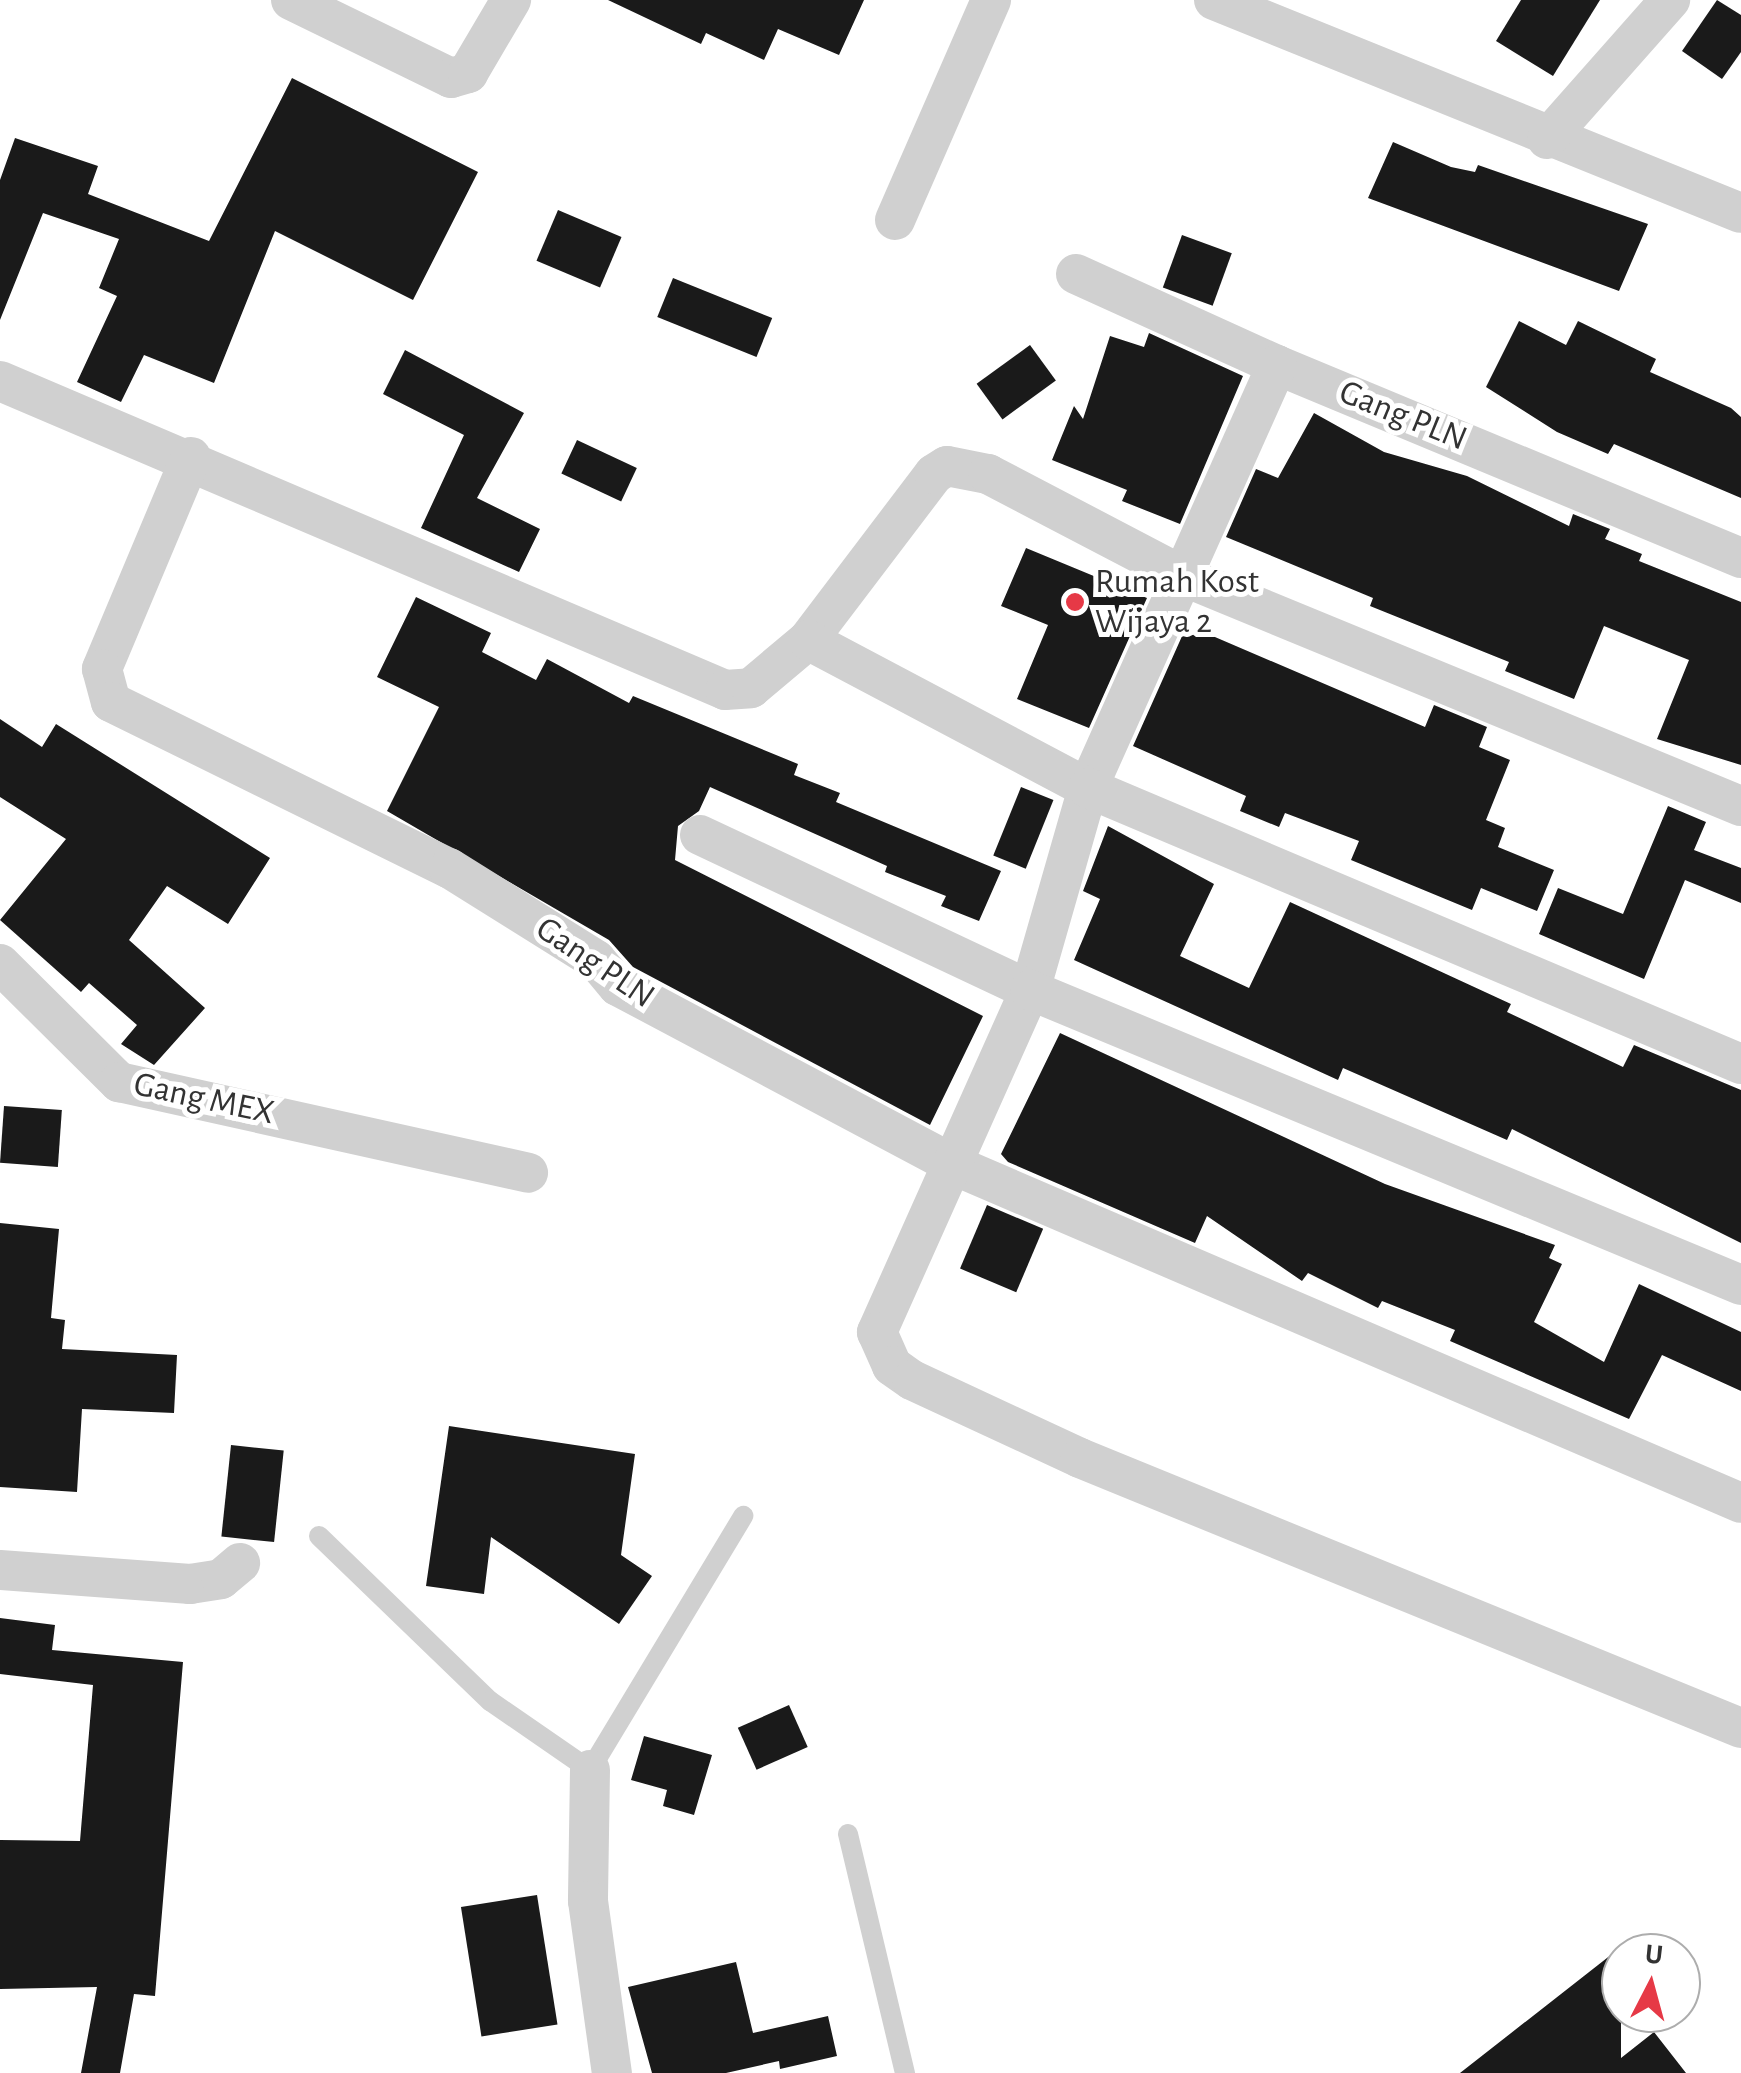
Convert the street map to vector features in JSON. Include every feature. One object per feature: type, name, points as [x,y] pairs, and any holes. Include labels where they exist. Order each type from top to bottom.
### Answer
[{"type":"street","points":[[291,0],[451,78],[468,73],[512,0]]},
{"type":"street","points":[[895,220],[991,0]]},
{"type":"street","points":[[1214,0],[1547,139],[1741,213]]},
{"type":"street","points":[[1547,139],[1670,0]]},
{"type":"street","name":"Gang PLN","points":[[1076,274],[1277,365],[1741,558]]},
{"type":"street","points":[[1277,365],[1088,788],[1030,990],[956,1166],[876,1332],[892,1366],[912,1380],[1080,1458],[1741,1728]]},
{"type":"street","points":[[0,382],[190,458],[724,690],[751,688],[808,640],[947,466],[988,474],[1185,577],[1741,806]]},
{"type":"street","name":"Gang PLN","points":[[190,458],[102,669],[111,702],[449,868],[596,960],[618,986],[956,1166],[1741,1503]]},
{"type":"street","points":[[808,640],[1088,788],[1741,1064]]},
{"type":"street","points":[[700,835],[1030,990],[1741,1285]]},
{"type":"street","name":"Gang MEX","points":[[0,964],[119,1082],[394,1140],[528,1173]]},
{"type":"street","points":[[0,1570],[190,1584],[221,1578],[240,1563]]},
{"type":"street","points":[[590,1770],[588,1902],[612,2073]]},
{"type":"lane","points":[[319,1536],[490,1701],[590,1770],[742,1516]]},
{"type":"lane","points":[[848,1834],[905,2073]]},
{"type":"building","points":[[608,0],[864,0],[839,55],[778,29],[764,60],[706,33],[701,44]]},
{"type":"building","points":[[1521,0],[1600,0],[1553,76],[1496,41]]},
{"type":"building","points":[[1717,0],[1741,15],[1741,52],[1722,79],[1682,51]]},
{"type":"building","points":[[292,78],[478,172],[413,300],[275,231],[214,383],[144,355],[121,402],[77,382],[117,296],[99,288],[119,239],[43,213],[0,320],[0,180],[15,138],[98,166],[88,194],[209,241]]},
{"type":"building","points":[[1393,142],[1451,167],[1475,172],[1478,165],[1648,224],[1619,291],[1368,198]]},
{"type":"building","points":[[558,210],[622,237],[600,288],[537,261]]},
{"type":"building","points":[[1182,235],[1232,253],[1213,306],[1163,288]]},
{"type":"building","points":[[673,278],[772,318],[756,357],[657,317]]},
{"type":"building","points":[[1519,321],[1566,345],[1578,321],[1656,359],[1650,372],[1731,408],[1741,417],[1741,498],[1614,444],[1608,454],[1557,432],[1486,387]]},
{"type":"building","points":[[1149,333],[1243,376],[1180,524],[1122,501],[1127,490],[1052,460],[1074,406],[1083,419],[1110,336],[1144,347]]},
{"type":"building","points":[[1030,345],[1056,381],[1002,419],[977,384]]},
{"type":"building","points":[[405,350],[524,413],[477,498],[540,529],[519,572],[421,528],[464,435],[383,394]]},
{"type":"building","points":[[1314,413],[1384,452],[1467,476],[1569,526],[1573,514],[1610,529],[1605,539],[1642,554],[1639,561],[1741,602],[1741,765],[1657,739],[1689,660],[1604,626],[1574,699],[1505,671],[1509,662],[1370,606],[1373,598],[1226,537],[1256,469],[1278,478]]},
{"type":"building","points":[[577,440],[637,468],[621,501],[561,474]]},
{"type":"building","points":[[1026,548],[1147,598],[1089,728],[1017,699],[1048,625],[1001,606]]},
{"type":"building","points":[[416,597],[491,633],[482,652],[536,680],[547,659],[629,703],[633,696],[798,764],[794,775],[840,793],[836,802],[1001,871],[979,921],[941,906],[946,896],[885,872],[887,866],[710,787],[699,811],[678,826],[675,860],[983,1016],[930,1125],[633,967],[609,940],[387,811],[439,707],[377,677]]},
{"type":"building","points":[[1187,625],[1425,727],[1434,705],[1487,727],[1479,747],[1510,760],[1486,820],[1505,828],[1498,847],[1554,870],[1537,911],[1481,888],[1472,910],[1351,860],[1359,841],[1285,813],[1279,827],[1240,811],[1246,796],[1133,746]]},
{"type":"building","points":[[0,719],[42,747],[56,724],[270,858],[228,924],[167,886],[129,940],[205,1008],[154,1065],[121,1044],[137,1025],[89,983],[81,992],[0,920],[66,839],[0,797]]},
{"type":"building","points":[[1021,787],[1053,800],[1026,869],[993,856]]},
{"type":"building","points":[[1668,806],[1706,822],[1694,850],[1741,868],[1741,903],[1685,880],[1644,979],[1539,934],[1558,888],[1623,914]]},
{"type":"building","points":[[1108,826],[1214,884],[1180,956],[1249,988],[1290,902],[1511,1004],[1507,1012],[1623,1067],[1634,1045],[1741,1090],[1741,1243],[1512,1129],[1507,1140],[1343,1068],[1338,1080],[1074,960],[1100,899],[1083,891]]},
{"type":"building","points":[[1060,1033],[1385,1184],[1555,1245],[1549,1258],[1562,1264],[1534,1322],[1604,1362],[1639,1284],[1741,1332],[1741,1391],[1662,1355],[1629,1419],[1450,1341],[1455,1330],[1382,1301],[1378,1308],[1308,1273],[1302,1281],[1207,1216],[1195,1243],[1008,1162],[1001,1154]]},
{"type":"building","points":[[4,1106],[62,1110],[58,1167],[0,1163]]},
{"type":"building","points":[[987,1205],[1043,1229],[1016,1292],[960,1269]]},
{"type":"building","points":[[0,1223],[59,1229],[51,1318],[65,1320],[62,1349],[177,1355],[174,1413],[82,1409],[77,1492],[0,1487]]},
{"type":"building","points":[[449,1426],[635,1454],[621,1555],[652,1576],[619,1624],[491,1537],[484,1594],[426,1586]]},
{"type":"building","points":[[231,1445],[284,1451],[274,1542],[221,1536]]},
{"type":"building","points":[[0,1618],[55,1625],[52,1650],[183,1662],[155,1996],[134,1994],[120,2073],[81,2073],[97,1987],[0,1989],[0,1840],[80,1841],[93,1685],[0,1674]]},
{"type":"building","points":[[789,1705],[808,1747],[757,1770],[738,1728]]},
{"type":"building","points":[[644,1736],[712,1755],[694,1815],[663,1806],[667,1790],[631,1780]]},
{"type":"building","points":[[537,1895],[557,2024],[481,2036],[461,1907]]},
{"type":"building","points":[[736,1962],[753,2033],[828,2016],[837,2056],[780,2069],[779,2061],[726,2073],[652,2073],[628,1987]]},
{"type":"building","points":[[1601,1963],[1601,2033],[1621,2033],[1621,2058],[1655,2033],[1686,2073],[1460,2073]]},
{"type":"place","name":"Rumah Kost Wijaya 2","points":[[1075,602]]}]
